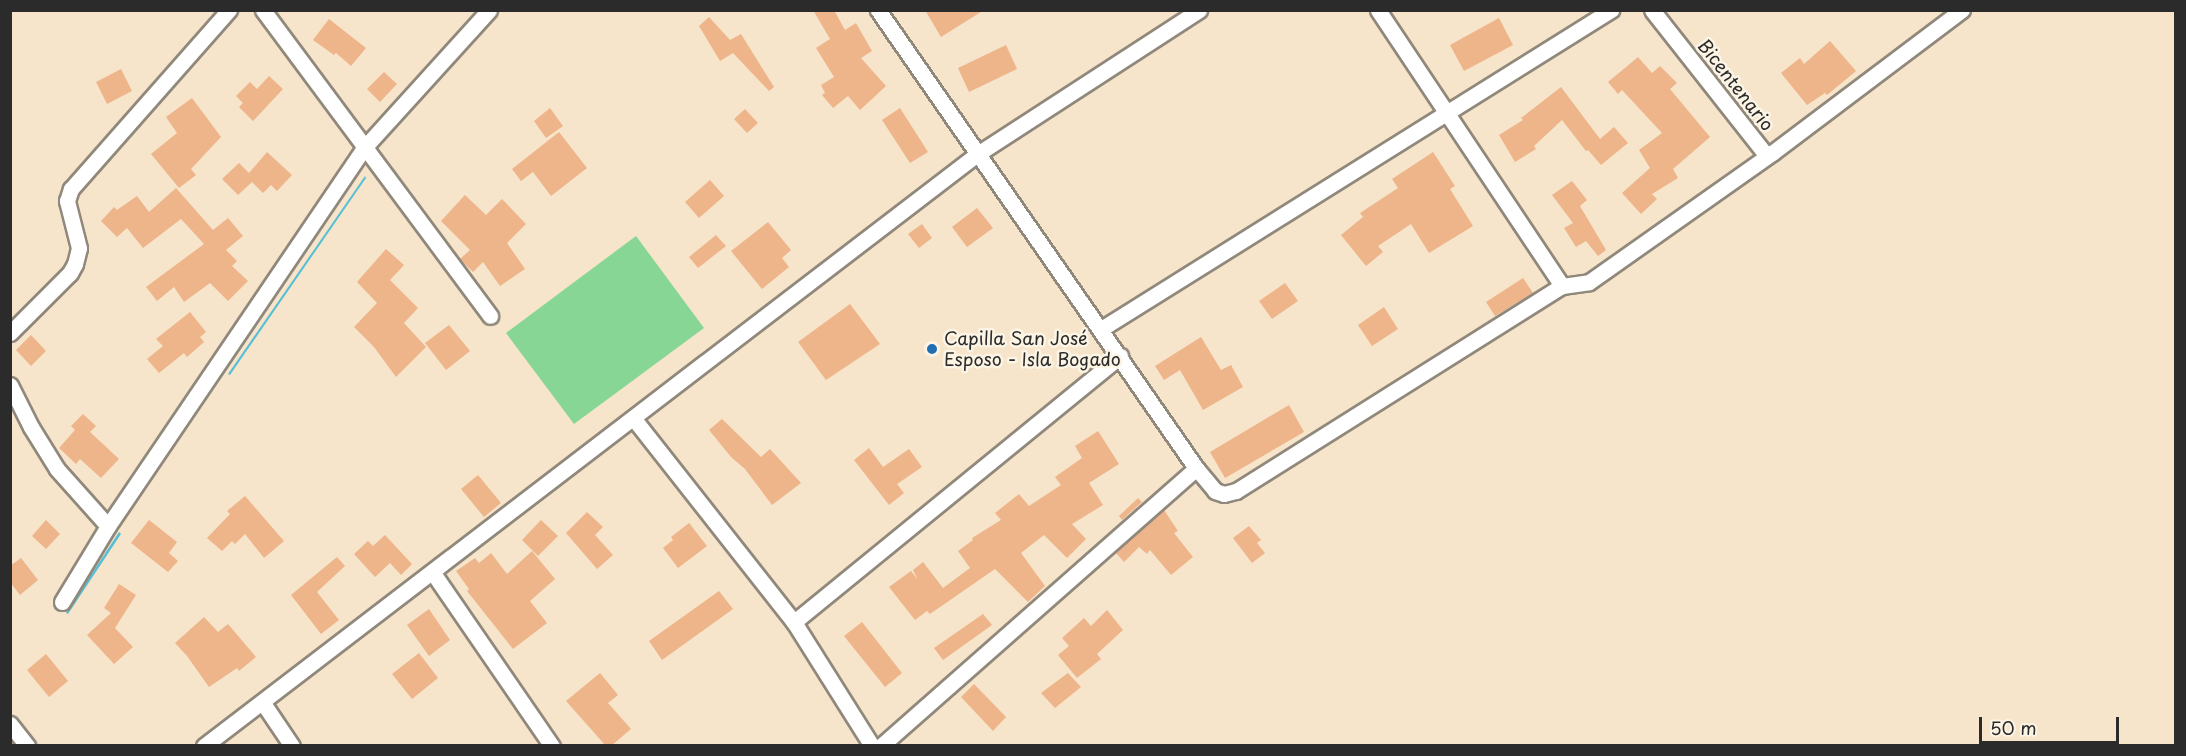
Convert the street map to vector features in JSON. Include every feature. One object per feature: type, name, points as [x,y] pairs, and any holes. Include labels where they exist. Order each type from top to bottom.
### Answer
[{"type":"street","points":[[10,333],[70,273],[75,264],[79,248],[67,201],[70,189],[229,10]]},
{"type":"street","points":[[263,10],[490,316]]},
{"type":"street","points":[[62,602],[108,526],[364,148],[489,10]]},
{"type":"street","points":[[878,10],[976,155],[1120,356],[1196,468],[1215,490],[1224,494],[1236,491],[1562,286],[1589,282],[1767,156],[1962,10]]},
{"type":"street","points":[[204,746],[433,573],[976,155],[1199,10]]},
{"type":"street","points":[[1378,10],[1562,286]]},
{"type":"street","points":[[1101,329],[1611,10]]},
{"type":"street","name":"Bicentenario","points":[[1652,10],[1767,156]]},
{"type":"street","points":[[794,622],[1120,356]]},
{"type":"street","points":[[10,386],[31,427],[57,469],[108,526]]},
{"type":"street","points":[[634,419],[794,622],[872,746]]},
{"type":"street","points":[[881,746],[1196,468]]},
{"type":"street","points":[[433,573],[552,746]]},
{"type":"street","points":[[263,703],[292,746]]},
{"type":"street","points":[[10,724],[27,746]]},
{"type":"green space","points":[[636,236],[704,328],[574,424],[506,333]]},
{"type":"water","points":[[365,176],[366,178],[230,375],[228,374]]},
{"type":"water","points":[[119,532],[121,534],[68,614],[66,613]]},
{"type":"building","points":[[813,10],[834,10],[845,30],[856,23],[872,51],[861,58],[886,86],[860,110],[848,96],[833,108],[822,95],[825,93],[821,85],[834,77],[816,48],[830,39]]},
{"type":"building","points":[[925,10],[984,10],[941,37]]},
{"type":"building","points":[[709,17],[730,40],[741,34],[774,87],[769,91],[733,53],[720,61],[699,26]]},
{"type":"building","points":[[1499,18],[1513,45],[1464,71],[1450,45]]},
{"type":"building","points":[[329,19],[366,48],[351,66],[336,53],[334,55],[313,40]]},
{"type":"building","points":[[1830,41],[1856,71],[1827,95],[1825,93],[1807,105],[1781,73],[1800,58],[1804,64]]},
{"type":"building","points":[[1006,45],[1017,69],[969,92],[958,68]]},
{"type":"building","points":[[1638,57],[1652,73],[1660,66],[1677,83],[1670,89],[1710,137],[1673,169],[1678,178],[1652,194],[1657,199],[1641,214],[1622,193],[1650,168],[1639,150],[1662,133],[1622,90],[1618,94],[1608,82]]},
{"type":"building","points":[[121,69],[132,91],[107,104],[96,82]]},
{"type":"building","points":[[384,72],[397,84],[380,102],[367,89]]},
{"type":"building","points":[[269,76],[283,89],[253,121],[239,107],[243,103],[236,96],[250,82],[257,89]]},
{"type":"building","points":[[1561,87],[1600,139],[1614,127],[1628,143],[1601,165],[1588,150],[1586,151],[1562,120],[1534,146],[1536,149],[1515,162],[1499,135],[1523,120],[1521,118]]},
{"type":"building","points":[[192,98],[221,137],[191,169],[196,175],[179,188],[151,154],[177,133],[166,117]]},
{"type":"building","points":[[550,108],[563,126],[546,138],[534,121]]},
{"type":"building","points":[[900,108],[928,152],[910,163],[882,120]]},
{"type":"building","points":[[745,109],[758,123],[747,133],[734,119]]},
{"type":"building","points":[[559,132],[587,168],[551,196],[533,172],[521,181],[512,169]]},
{"type":"building","points":[[267,152],[292,175],[277,191],[271,185],[263,193],[252,182],[238,195],[222,179],[239,163],[249,173]]},
{"type":"building","points":[[1433,152],[1455,186],[1450,189],[1473,226],[1429,253],[1411,224],[1378,246],[1383,252],[1366,266],[1341,235],[1363,217],[1360,213],[1398,188],[1392,179]]},
{"type":"building","points":[[710,180],[724,196],[699,218],[685,202]]},
{"type":"building","points":[[1572,181],[1587,200],[1580,206],[1606,250],[1598,256],[1586,241],[1576,247],[1564,228],[1573,223],[1552,195]]},
{"type":"building","points":[[176,188],[213,230],[228,218],[243,236],[226,250],[237,261],[232,266],[248,281],[228,301],[210,283],[184,302],[174,287],[157,301],[146,287],[204,244],[181,219],[143,248],[127,228],[117,237],[101,221],[114,207],[117,210],[137,196],[149,212]]},
{"type":"building","points":[[465,195],[486,215],[502,199],[526,224],[507,243],[525,269],[500,286],[483,262],[473,272],[460,259],[470,250],[441,221]]},
{"type":"building","points":[[977,208],[993,228],[967,247],[952,227]]},
{"type":"building","points":[[768,222],[791,250],[782,258],[789,267],[762,289],[731,251]]},
{"type":"building","points":[[922,224],[932,238],[919,248],[908,234]]},
{"type":"building","points":[[716,235],[726,246],[698,268],[689,257]]},
{"type":"building","points":[[386,249],[404,265],[390,280],[418,308],[404,323],[426,347],[396,377],[374,347],[354,327],[377,303],[357,282]]},
{"type":"building","points":[[1523,278],[1533,293],[1495,316],[1486,302]]},
{"type":"building","points":[[1285,283],[1298,301],[1272,319],[1259,301]]},
{"type":"building","points":[[850,304],[880,344],[826,380],[798,342]]},
{"type":"building","points":[[1384,307],[1398,329],[1372,346],[1358,325]]},
{"type":"building","points":[[190,312],[206,332],[200,337],[204,342],[187,357],[184,353],[159,373],[147,359],[163,346],[156,339]]},
{"type":"building","points":[[449,325],[470,351],[446,370],[425,343]]},
{"type":"building","points":[[31,335],[46,351],[31,366],[16,350]]},
{"type":"building","points":[[1201,337],[1221,370],[1231,365],[1243,387],[1203,410],[1180,370],[1164,380],[1155,366]]},
{"type":"building","points":[[1289,405],[1304,432],[1225,478],[1210,452]]},
{"type":"building","points":[[83,414],[96,426],[90,432],[119,459],[101,478],[80,459],[76,464],[59,448],[75,430],[71,426]]},
{"type":"building","points":[[722,419],[761,457],[770,449],[801,483],[772,505],[745,469],[731,457],[709,430]]},
{"type":"building","points":[[1098,431],[1119,464],[1089,483],[1103,505],[1072,524],[1086,539],[1067,558],[1044,535],[1021,553],[1045,586],[1028,602],[995,569],[930,614],[927,611],[915,620],[889,587],[911,571],[918,580],[913,570],[923,562],[943,588],[970,568],[958,551],[973,540],[972,538],[1001,520],[995,513],[1019,494],[1029,506],[1061,485],[1055,477],[1082,458],[1075,446]]},
{"type":"building","points":[[869,448],[883,467],[909,449],[922,467],[897,484],[904,493],[889,505],[854,460]]},
{"type":"building","points":[[478,475],[501,503],[484,517],[461,489]]},
{"type":"building","points":[[245,496],[284,541],[264,558],[245,534],[235,544],[232,541],[222,551],[207,538],[230,514],[227,511]]},
{"type":"building","points":[[1138,498],[1142,502],[1122,520],[1119,516]]},
{"type":"building","points":[[1164,510],[1178,531],[1174,533],[1193,557],[1171,575],[1150,550],[1147,554],[1139,547],[1124,562],[1115,552]]},
{"type":"building","points":[[587,512],[603,527],[595,535],[613,555],[597,569],[566,533]]},
{"type":"building","points":[[46,520],[60,534],[46,549],[32,536]]},
{"type":"building","points":[[149,520],[177,542],[169,553],[178,561],[168,572],[131,543]]},
{"type":"building","points":[[541,520],[558,536],[538,556],[522,540]]},
{"type":"building","points":[[689,523],[707,546],[678,568],[663,548],[673,540],[671,537]]},
{"type":"building","points":[[1249,526],[1261,540],[1257,543],[1265,553],[1252,563],[1233,538]]},
{"type":"building","points":[[385,535],[412,564],[401,575],[390,563],[375,577],[354,554],[368,541],[373,546]]},
{"type":"building","points":[[532,551],[555,579],[530,601],[547,623],[513,649],[467,591],[469,589],[456,571],[475,558],[479,563],[491,553],[507,574]]},
{"type":"building","points":[[337,557],[345,566],[317,592],[339,620],[321,634],[291,595]]},
{"type":"building","points":[[21,558],[38,580],[20,595],[10,582],[10,566]]},
{"type":"building","points":[[119,584],[136,595],[115,628],[133,647],[114,664],[87,635],[111,613],[104,608]]},
{"type":"building","points":[[719,591],[733,609],[662,660],[649,641]]},
{"type":"building","points":[[429,609],[450,640],[429,656],[407,625]]},
{"type":"building","points":[[1107,610],[1123,630],[1097,654],[1101,659],[1077,678],[1058,655],[1069,646],[1062,638],[1084,618],[1091,626]]},
{"type":"building","points":[[983,614],[992,625],[943,660],[934,648]]},
{"type":"building","points":[[204,617],[218,632],[228,624],[256,657],[239,671],[237,668],[209,687],[175,643]]},
{"type":"building","points":[[862,622],[902,673],[885,687],[844,636]]},
{"type":"building","points":[[419,653],[438,678],[412,699],[392,674]]},
{"type":"building","points":[[46,654],[68,681],[49,697],[27,670]]},
{"type":"building","points":[[600,673],[618,695],[608,703],[631,729],[611,746],[606,746],[566,701]]},
{"type":"building","points":[[1068,673],[1081,687],[1055,708],[1041,693]]},
{"type":"building","points":[[974,684],[1006,717],[993,731],[961,697]]},
{"type":"place","name":"Capilla San José Esposo - Isla Bogado","points":[[932,349]]}]
